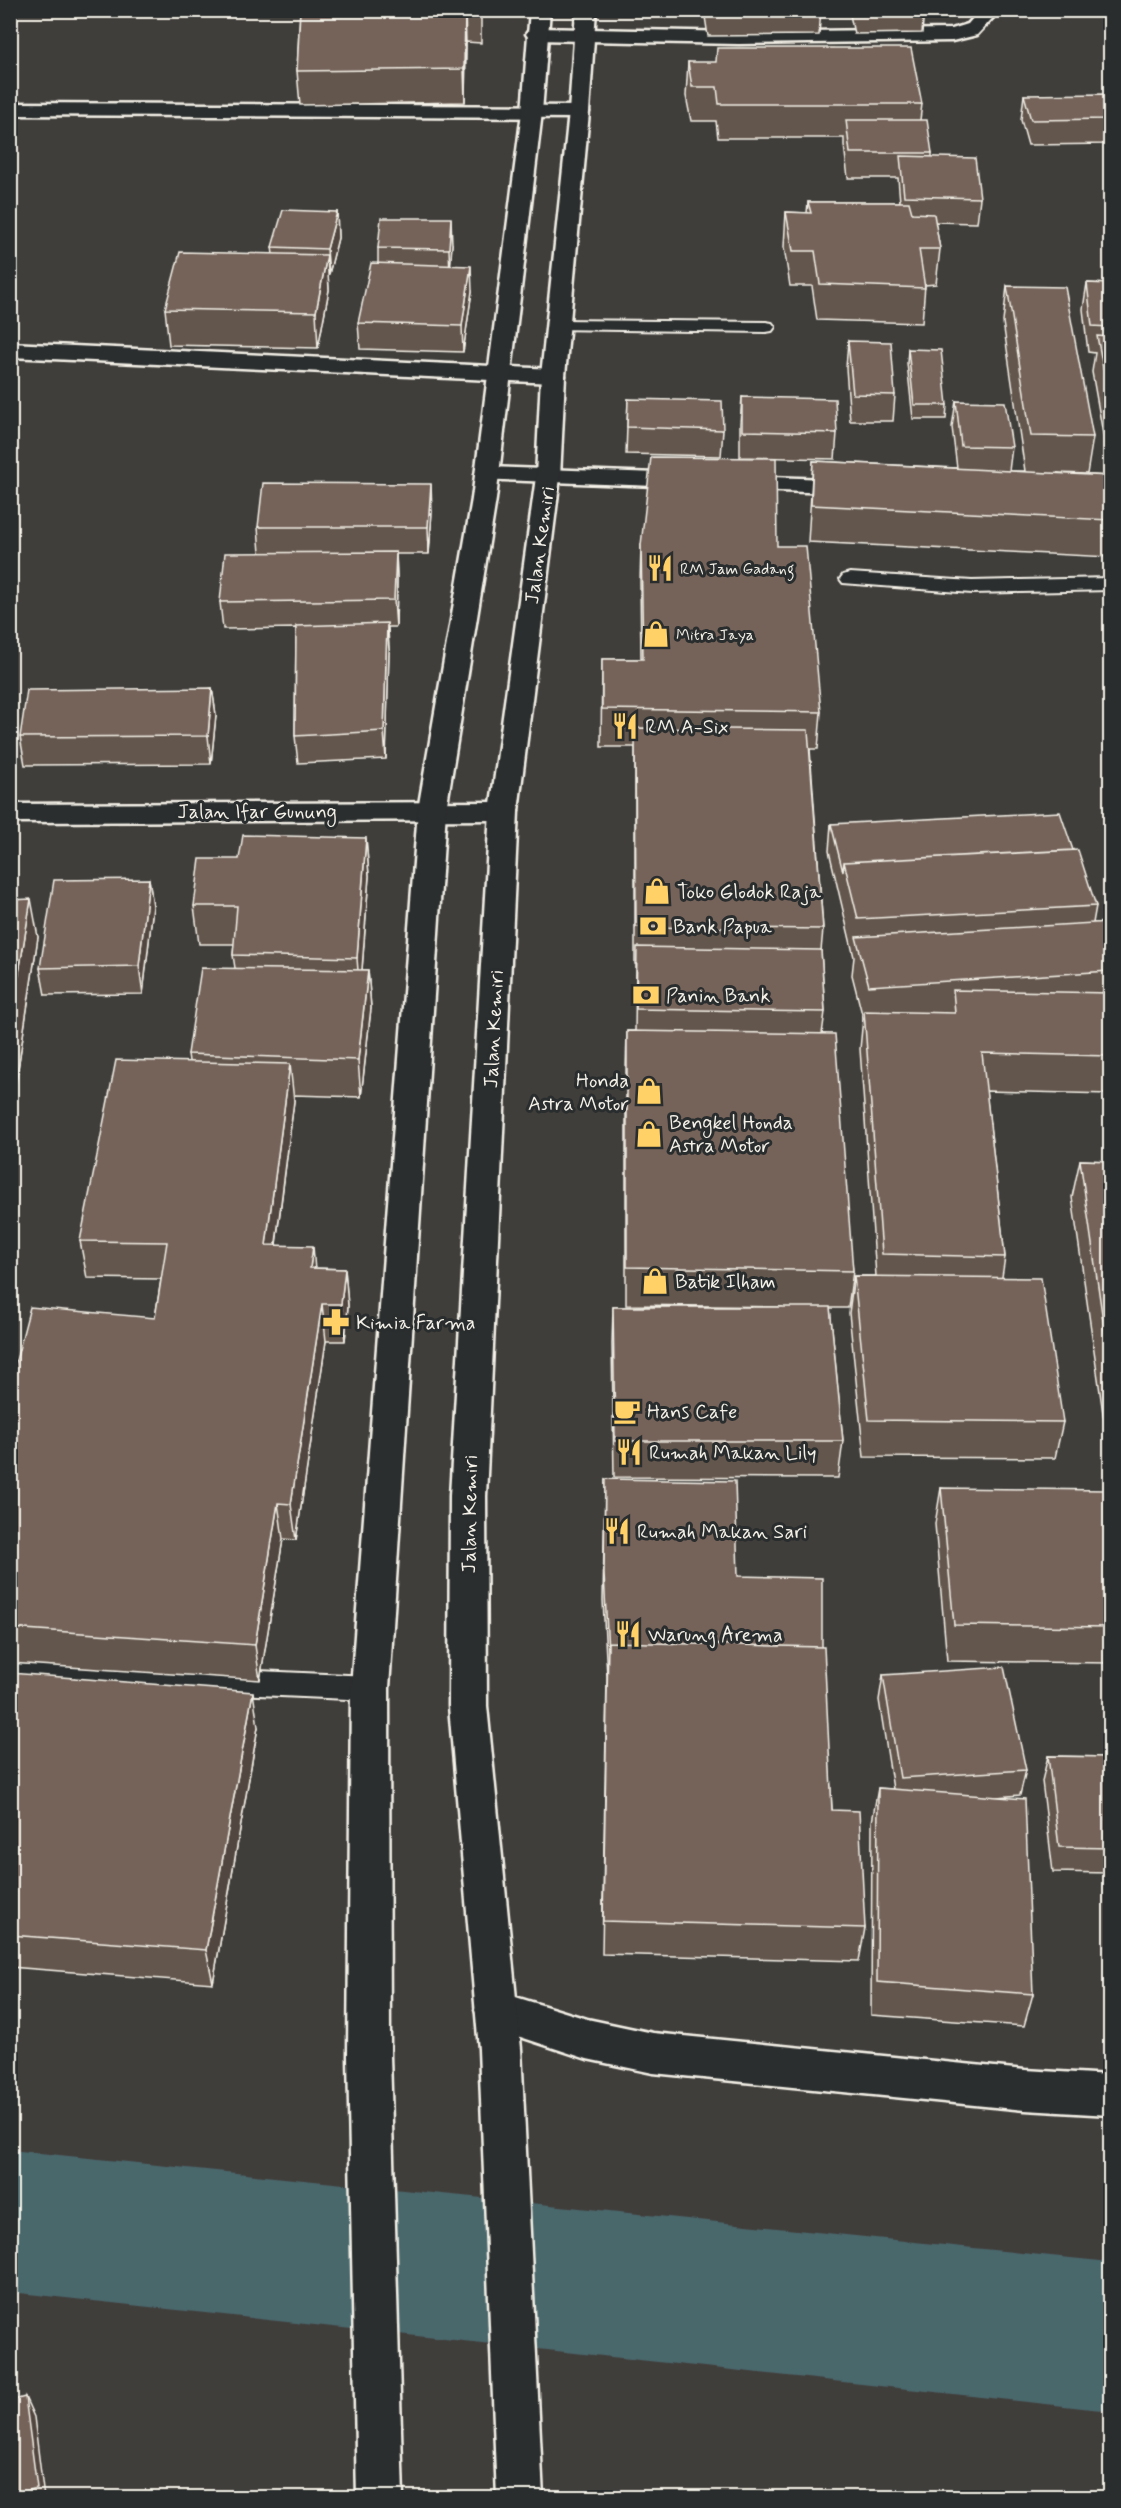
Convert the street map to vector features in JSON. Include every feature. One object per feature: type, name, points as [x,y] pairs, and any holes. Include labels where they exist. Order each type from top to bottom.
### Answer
[{"type":"main road","points":[[380,2498],[369,2056],[370,1688],[400,1232],[432,810],[488,474],[532,112],[538,22],[584,23],[739,38],[952,35],[965,34],[976,28],[991,10]]},
{"type":"main road","name":"Jalan Kemiri","points":[[520,2497],[498,2030],[468,1706],[468,1496],[504,811],[548,477],[557,325],[579,112],[584,23]]},
{"type":"main road","points":[[10,109],[579,112]]},
{"type":"main road","points":[[10,350],[553,376]]},
{"type":"main road","points":[[488,474],[883,488]]},
{"type":"main road","name":"Jalan Ifar Gunung","points":[[10,813],[504,811]]},
{"type":"main road","points":[[498,2030],[587,2039],[654,2053],[1025,2090],[1110,2095]]},
{"type":"lane","points":[[557,325],[766,327]]},
{"type":"lane","points":[[850,579],[972,587],[1110,584]]},
{"type":"lane","points":[[10,1672],[370,1688]]},
{"type":"building","points":[[300,10],[465,10],[464,69],[297,71]]},
{"type":"building","points":[[709,10],[821,10],[821,11],[709,12]]},
{"type":"building","points":[[717,48],[911,48],[922,104],[719,104],[717,87],[692,87],[688,62],[716,62]]},
{"type":"building","points":[[1105,94],[1110,119],[1031,120],[1024,95]]},
{"type":"building","points":[[846,120],[927,120],[932,153],[850,153]]},
{"type":"building","points":[[900,156],[975,158],[980,198],[904,196]]},
{"type":"building","points":[[808,202],[909,202],[912,213],[934,214],[940,249],[919,249],[925,288],[820,284],[815,251],[793,251],[786,212],[811,213]]},
{"type":"building","points":[[283,210],[337,212],[327,249],[272,247]]},
{"type":"building","points":[[381,218],[451,218],[449,249],[378,248]]},
{"type":"building","points":[[180,252],[327,255],[316,312],[165,309]]},
{"type":"building","points":[[371,263],[471,266],[462,326],[358,323]]},
{"type":"building","points":[[1087,283],[1110,284],[1110,327],[1092,326]]},
{"type":"building","points":[[1007,286],[1065,287],[1093,437],[1031,436]]},
{"type":"building","points":[[1097,336],[1110,337],[1110,404]]},
{"type":"building","points":[[848,341],[891,342],[895,395],[853,394]]},
{"type":"building","points":[[908,349],[941,350],[947,405],[914,405]]},
{"type":"building","points":[[742,397],[835,399],[837,433],[742,431]]},
{"type":"building","points":[[628,399],[722,401],[723,430],[627,427]]},
{"type":"building","points":[[956,401],[1005,402],[1012,447],[961,446]]},
{"type":"building","points":[[651,457],[776,458],[777,546],[806,546],[821,712],[602,709],[602,659],[643,659],[641,545]]},
{"type":"building","points":[[813,461],[1110,476],[1110,520],[811,505]]},
{"type":"building","points":[[263,483],[431,484],[428,527],[258,527]]},
{"type":"building","points":[[396,552],[394,600],[220,602],[225,553]]},
{"type":"building","points":[[387,623],[384,731],[295,736],[296,626]]},
{"type":"building","points":[[212,688],[208,736],[20,737],[27,690]]},
{"type":"building","points":[[635,728],[808,730],[823,929],[636,927]]},
{"type":"building","points":[[1060,812],[1073,850],[844,862],[843,872],[831,824]]},
{"type":"building","points":[[243,835],[366,838],[357,958],[233,955],[237,906],[194,906],[200,859],[239,859]]},
{"type":"building","points":[[1078,850],[1096,906],[858,919],[844,862]]},
{"type":"building","points":[[149,879],[139,966],[40,968],[54,880]]},
{"type":"building","points":[[31,899],[10,1028],[10,900]]},
{"type":"building","points":[[1110,922],[1110,971],[869,986],[856,937]]},
{"type":"building","points":[[637,947],[821,950],[825,1012],[636,1009]]},
{"type":"building","points":[[201,968],[368,970],[358,1060],[188,1054]]},
{"type":"building","points":[[953,990],[1110,993],[1110,1056],[982,1053],[1005,1257],[882,1254],[864,1011],[955,1013]]},
{"type":"building","points":[[627,1031],[835,1034],[853,1271],[627,1267]]},
{"type":"building","points":[[116,1060],[290,1064],[266,1245],[313,1246],[310,1268],[345,1269],[341,1304],[322,1304],[291,1504],[278,1503],[255,1645],[10,1628],[10,1384],[30,1307],[155,1318],[167,1242],[80,1241]]},
{"type":"building","points":[[1080,1160],[1110,1161],[1110,1370]]},
{"type":"building","points":[[854,1276],[1041,1278],[1063,1422],[869,1420]]},
{"type":"building","points":[[613,1307],[830,1307],[843,1441],[615,1441]]},
{"type":"building","points":[[605,1479],[735,1481],[738,1576],[822,1578],[822,1647],[608,1642],[608,1652],[604,1574]]},
{"type":"building","points":[[941,1488],[1105,1490],[1110,1527],[1110,1627],[954,1625]]},
{"type":"building","points":[[608,1642],[824,1647],[832,1810],[859,1811],[865,1928],[603,1921]]},
{"type":"building","points":[[1004,1667],[1026,1770],[900,1778],[883,1675]]},
{"type":"building","points":[[10,1673],[253,1692],[206,1950],[10,1935]]},
{"type":"building","points":[[1048,1756],[1110,1757],[1110,1848],[1059,1847]]},
{"type":"building","points":[[878,1788],[1025,1799],[1033,1994],[877,1982]]},
{"type":"building","points":[[25,2397],[37,2488],[10,2496],[10,2401]]},
{"type":"waterway","points":[[10,2221],[1110,2337]]},
{"type":"place","name":"RM Jam Gadang","points":[[660,568]]},
{"type":"place","name":"Mitra Jaya","points":[[656,634]]},
{"type":"place","name":"RM A-Six","points":[[625,726]]},
{"type":"place","name":"Toko Glodok Raja","points":[[657,891]]},
{"type":"place","name":"Bank Papua","points":[[653,926]]},
{"type":"place","name":"Panin Bank","points":[[646,995]]},
{"type":"place","name":"Honda Astra Motor","points":[[649,1091]]},
{"type":"place","name":"Bengkel Honda Astra Motor","points":[[649,1134]]},
{"type":"place","name":"Batik Ilham","points":[[655,1281]]},
{"type":"place","name":"Kimia Farma","points":[[336,1322]]},
{"type":"place","name":"Hans Cafe","points":[[627,1411]]},
{"type":"place","name":"Rumah Makan Lily","points":[[629,1452]]},
{"type":"place","name":"Rumah Makan Sari","points":[[617,1531]]},
{"type":"place","name":"Warung Arema","points":[[628,1634]]}]
